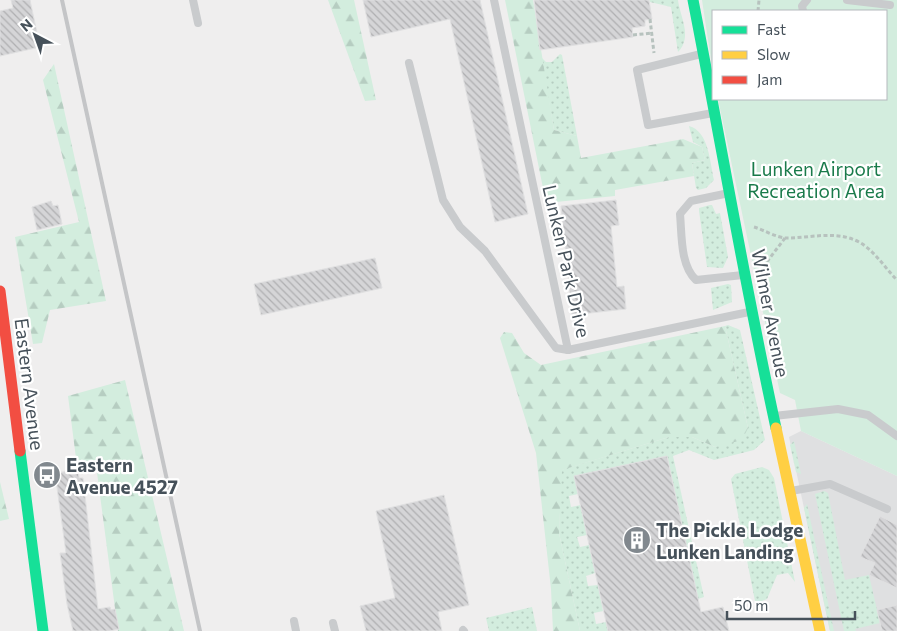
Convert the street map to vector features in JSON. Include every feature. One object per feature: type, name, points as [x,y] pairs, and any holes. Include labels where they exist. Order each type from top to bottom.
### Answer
[{"type":"street","name":"Wilmer Avenue","points":[[693,0],[712,98]]},
{"type":"street","name":"Wilmer Avenue","points":[[713,100],[751,312],[820,631]]},
{"type":"street","name":"Eastern Avenue","points":[[0,291],[43,631]]},
{"type":"lane","points":[[193,0],[198,23]]},
{"type":"lane","name":"Lunken Park Drive","points":[[494,0],[568,350],[751,312]]},
{"type":"lane","points":[[847,0],[890,5]]},
{"type":"lane","points":[[703,54],[637,70],[648,125],[715,112]]},
{"type":"lane","points":[[409,63],[443,200],[460,227],[485,251],[556,348],[568,350]]},
{"type":"lane","points":[[730,193],[691,201],[680,214],[686,266],[689,274],[696,280],[745,275]]},
{"type":"lane","points":[[774,416],[838,409],[868,415],[897,436]]},
{"type":"lane","points":[[791,491],[830,484],[887,509]]},
{"type":"lane","points":[[294,621],[296,631]]},
{"type":"path","points":[[650,19],[656,65]]},
{"type":"path","points":[[633,35],[652,33]]},
{"type":"path","points":[[754,226],[785,238],[816,235],[840,236],[859,242],[876,256],[897,280]]},
{"type":"path","points":[[762,269],[785,238]]},
{"type":"shaded area","points":[[801,431],[897,476],[897,631],[830,631],[789,437]]},
{"type":"green space","points":[[328,0],[354,0],[376,100],[365,101]]},
{"type":"green space","points":[[505,0],[533,0],[554,130],[577,136],[581,158],[683,139],[702,147],[705,160],[692,163],[694,176],[615,190],[615,196],[546,203]]},
{"type":"green space","points":[[649,0],[678,0],[685,40],[678,52],[671,7],[650,2]]},
{"type":"green space","name":"Lunken Airport Recreation Area","points":[[702,0],[897,0],[897,476],[801,431],[795,400],[780,393],[718,100],[887,100],[887,10],[712,10],[712,66]]},
{"type":"green space","points":[[560,54],[562,55],[577,136],[554,130],[541,57],[546,62],[552,62]]},
{"type":"green space","points":[[54,64],[106,301],[50,310],[42,343],[33,344],[15,237],[79,222],[43,80]]},
{"type":"green space","points":[[689,126],[696,129],[705,141],[714,180],[706,188],[698,190],[696,188],[692,163],[705,160],[702,147],[693,142]]},
{"type":"green space","points":[[712,205],[716,214],[720,213],[728,257],[723,268],[707,267],[699,208]]},
{"type":"green space","points":[[731,285],[732,302],[713,310],[711,288]]},
{"type":"green space","points":[[728,325],[740,330],[765,440],[754,450],[714,460],[689,450],[673,456],[704,597],[698,599],[667,456],[575,476],[578,494],[569,496],[571,507],[581,505],[587,535],[577,537],[580,547],[589,545],[595,573],[586,576],[588,586],[598,585],[603,611],[594,613],[596,624],[606,622],[608,631],[580,631],[559,533],[561,470],[669,437],[692,437],[715,447],[748,428],[725,326]]},
{"type":"green space","points":[[725,326],[748,428],[742,440],[715,447],[692,437],[669,437],[562,470],[559,533],[580,631],[553,631],[551,589],[536,453],[500,338],[504,332],[512,333],[524,353],[541,365]]},
{"type":"green space","points":[[125,380],[184,631],[118,631],[96,465],[77,466],[68,396]]},
{"type":"green space","points":[[794,441],[801,474],[796,472],[790,445]]},
{"type":"green space","points":[[762,467],[769,470],[774,478],[795,582],[788,573],[777,575],[767,599],[759,602],[755,601],[731,479],[735,474]]},
{"type":"green space","points":[[0,482],[9,519],[0,521]]},
{"type":"green space","points":[[824,491],[828,493],[845,580],[869,575],[880,623],[855,629],[856,631],[844,631],[815,494]]},
{"type":"green space","points":[[807,504],[834,631],[830,631],[804,508]]},
{"type":"green space","points":[[532,607],[537,631],[489,631],[486,618]]},
{"type":"building","points":[[11,0],[30,0],[40,47],[0,56],[0,11],[13,8]]},
{"type":"building","points":[[363,0],[480,0],[528,214],[495,222],[450,19],[371,37]]},
{"type":"building","points":[[534,0],[649,0],[652,19],[645,20],[645,26],[632,28],[633,37],[540,50]]},
{"type":"building","points":[[616,200],[619,225],[611,226],[617,287],[624,286],[626,309],[572,315],[561,206]]},
{"type":"building","points":[[51,201],[53,206],[58,205],[62,224],[37,230],[32,207]]},
{"type":"building","points":[[375,258],[382,288],[261,315],[254,284]]},
{"type":"building","name":"The Pickle Lodge Lunken Landing","points":[[667,456],[701,612],[723,607],[729,631],[608,631],[574,476]]},
{"type":"building","points":[[78,470],[79,478],[83,478],[98,609],[110,607],[111,610],[115,609],[119,629],[109,631],[73,631],[60,553],[66,553],[55,473]]},
{"type":"building","points":[[444,495],[469,605],[438,612],[442,631],[366,631],[360,606],[395,598],[376,511]]},
{"type":"building","points":[[880,516],[897,525],[897,588],[869,575],[875,563],[860,557]]},
{"type":"building","points":[[897,605],[897,631],[882,631],[877,610]]},
{"type":"railway","points":[[62,0],[200,631]]},
{"type":"traffic: fast","points":[[693,0],[743,268],[776,428]]},
{"type":"traffic: fast","points":[[20,451],[43,631]]},
{"type":"traffic: slow","points":[[776,428],[820,631]]},
{"type":"traffic: jam","points":[[0,291],[20,451]]},
{"type":"place","name":"Eastern Avenue 4527","points":[[47,475]]},
{"type":"place","name":"The Pickle Lodge Lunken Landing","points":[[637,540]]}]
